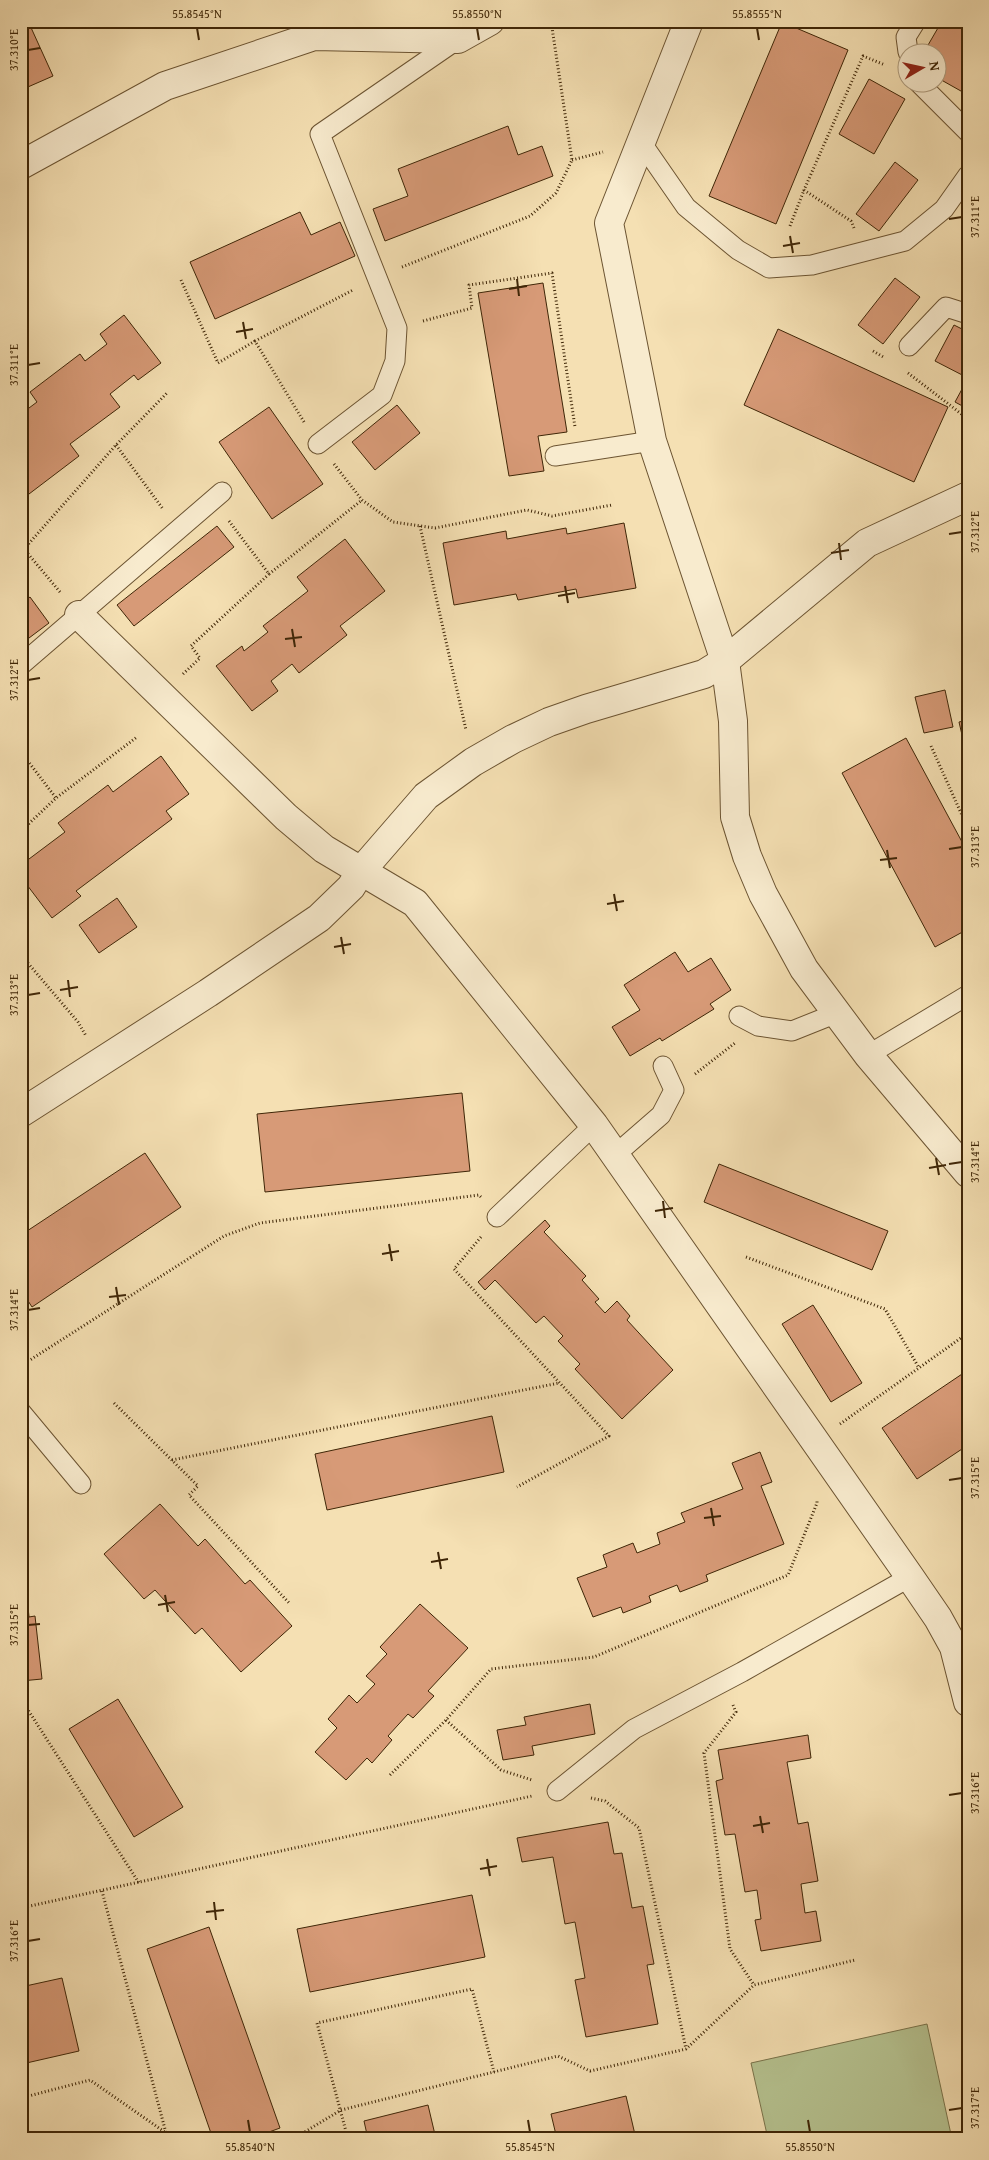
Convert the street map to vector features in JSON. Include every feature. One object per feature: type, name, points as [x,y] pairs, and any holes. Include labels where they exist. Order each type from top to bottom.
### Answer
[{"type":"street","points":[[21,165],[165,86],[314,36],[458,39],[490,21]]},
{"type":"street","points":[[689,21],[609,223],[652,441],[725,661],[733,721],[735,817],[747,856],[763,894],[804,969],[868,1055],[968,1173]]},
{"type":"street","points":[[21,1113],[102,1063],[319,918],[351,887],[361,871],[426,796],[473,762],[513,738],[549,722],[704,674],[725,661],[867,543],[968,496]]},
{"type":"street","points":[[79,615],[286,817],[324,849],[414,904],[594,1125],[910,1577],[938,1618],[954,1647],[968,1702]]},
{"type":"lane","points":[[907,42],[906,38],[916,21]]},
{"type":"lane","points":[[318,444],[382,395],[395,361],[397,328],[320,134],[458,39]]},
{"type":"lane","points":[[928,92],[968,132]]},
{"type":"lane","points":[[641,142],[686,207],[738,250],[769,268],[812,266],[905,241],[944,209],[968,175]]},
{"type":"lane","points":[[909,346],[946,307],[968,314]]},
{"type":"lane","points":[[556,456],[652,441]]},
{"type":"lane","points":[[21,665],[218,496]]},
{"type":"lane","points":[[868,1055],[968,995]]},
{"type":"lane","points":[[739,1016],[758,1026],[792,1031],[837,1013]]},
{"type":"lane","points":[[615,1155],[661,1115],[674,1090],[663,1066]]},
{"type":"lane","points":[[497,1217],[594,1125]]},
{"type":"lane","points":[[21,1412],[81,1484]]},
{"type":"lane","points":[[557,1791],[634,1728],[725,1681],[910,1577]]},
{"type":"path","points":[[181,280],[218,363],[255,341],[377,277],[530,216],[556,193],[572,160],[550,21]]},
{"type":"path","points":[[790,226],[863,56],[889,66]]},
{"type":"path","points":[[804,190],[852,221],[864,252]]},
{"type":"path","points":[[397,328],[472,308],[469,284],[552,273],[579,453]]},
{"type":"path","points":[[255,341],[318,444],[362,500],[393,522],[435,528],[527,510],[552,516],[612,505]]},
{"type":"path","points":[[906,371],[968,419]]},
{"type":"path","points":[[79,615],[23,550],[116,445],[167,394]]},
{"type":"path","points":[[116,445],[179,530]]},
{"type":"path","points":[[218,496],[269,574]]},
{"type":"path","points":[[162,694],[200,658],[191,646],[269,574],[362,500]]},
{"type":"path","points":[[420,526],[473,762]]},
{"type":"path","points":[[21,831],[56,798],[137,737]]},
{"type":"path","points":[[931,746],[968,826]]},
{"type":"path","points":[[21,752],[56,798]]},
{"type":"path","points":[[21,955],[78,1022],[102,1063]]},
{"type":"path","points":[[674,1090],[758,1026]]},
{"type":"path","points":[[21,1357],[30,1360],[224,1236],[260,1223],[478,1194],[497,1217],[454,1269],[609,1436],[517,1487]]},
{"type":"path","points":[[746,1257],[886,1309],[919,1368]]},
{"type":"path","points":[[815,1442],[968,1333]]},
{"type":"path","points":[[172,1460],[560,1383]]},
{"type":"path","points":[[114,1403],[198,1486],[189,1495],[290,1604]]},
{"type":"path","points":[[390,1775],[446,1720],[491,1669],[594,1657],[788,1575],[818,1503],[815,1494]]},
{"type":"path","points":[[725,1681],[736,1712],[704,1753],[730,1949],[754,1985]]},
{"type":"path","points":[[21,1699],[140,1883]]},
{"type":"path","points":[[446,1720],[501,1770],[532,1780]]},
{"type":"path","points":[[21,1896],[22,1908],[557,1791],[605,1801],[639,1828],[686,2049]]},
{"type":"path","points":[[102,1891],[166,2133]]},
{"type":"path","points":[[293,2139],[341,2110],[558,2056],[590,2071],[686,2049],[754,1985],[855,1960]]},
{"type":"path","points":[[348,2139],[317,2023],[472,1989],[494,2072]]},
{"type":"path","points":[[21,2098],[90,2080],[166,2133],[178,2139]]},
{"type":"green space","points":[[927,2024],[952,2139],[768,2139],[751,2063]]},
{"type":"building","points":[[21,21],[28,21],[53,76],[21,90]]},
{"type":"building","points":[[942,21],[968,21],[968,47],[966,50],[968,52],[968,95],[946,83],[946,42],[930,42]]},
{"type":"building","points":[[782,22],[848,50],[776,224],[709,196]]},
{"type":"building","points":[[869,79],[905,99],[874,154],[839,134]]},
{"type":"building","points":[[508,126],[518,155],[542,146],[553,176],[385,241],[373,209],[408,196],[398,169]]},
{"type":"building","points":[[895,162],[918,180],[879,231],[856,214]]},
{"type":"building","points":[[300,212],[311,235],[340,222],[355,256],[215,319],[190,262]]},
{"type":"building","points":[[895,278],[920,297],[883,344],[858,325]]},
{"type":"building","points":[[543,283],[567,432],[538,436],[544,471],[509,476],[478,293]]},
{"type":"building","points":[[124,315],[161,363],[138,380],[134,375],[110,394],[120,407],[70,444],[79,456],[29,494],[21,484],[21,414],[37,402],[30,392],[80,354],[85,361],[107,344],[100,334]]},
{"type":"building","points":[[954,325],[968,332],[968,378],[935,361]]},
{"type":"building","points":[[778,329],[948,407],[914,482],[744,405]]},
{"type":"building","points":[[968,378],[968,409],[955,402]]},
{"type":"building","points":[[397,405],[420,433],[375,470],[352,442]]},
{"type":"building","points":[[269,407],[323,484],[272,519],[219,442]]},
{"type":"building","points":[[624,523],[636,588],[578,598],[576,589],[518,600],[516,594],[454,605],[443,543],[506,531],[507,539],[566,528],[567,534]]},
{"type":"building","points":[[217,526],[234,547],[134,626],[117,605]]},
{"type":"building","points":[[345,539],[385,591],[340,626],[347,635],[299,673],[292,664],[271,681],[278,691],[252,711],[216,666],[242,646],[244,651],[268,632],[263,626],[308,591],[297,577]]},
{"type":"building","points":[[30,597],[49,623],[21,644],[21,604]]},
{"type":"building","points":[[945,690],[953,727],[924,733],[915,697]]},
{"type":"building","points":[[968,720],[968,761],[959,722]]},
{"type":"building","points":[[906,738],[968,853],[968,929],[935,947],[842,773]]},
{"type":"building","points":[[161,756],[189,794],[166,811],[172,819],[76,891],[81,896],[52,918],[21,877],[21,865],[65,832],[58,823],[108,785],[113,792]]},
{"type":"building","points":[[117,898],[137,927],[99,953],[79,925]]},
{"type":"building","points":[[675,952],[688,972],[711,958],[731,990],[710,1004],[714,1009],[662,1041],[660,1038],[630,1056],[612,1027],[640,1010],[624,985]]},
{"type":"building","points":[[462,1093],[470,1171],[265,1192],[257,1114]]},
{"type":"building","points":[[145,1153],[181,1207],[32,1307],[21,1290],[21,1235]]},
{"type":"building","points":[[719,1164],[888,1231],[872,1270],[704,1202]]},
{"type":"building","points":[[545,1220],[550,1226],[544,1232],[586,1276],[582,1280],[599,1299],[595,1302],[605,1313],[617,1301],[630,1316],[627,1320],[673,1370],[622,1419],[575,1369],[580,1364],[558,1341],[563,1336],[544,1316],[536,1323],[495,1280],[485,1290],[478,1282]]},
{"type":"building","points":[[813,1305],[862,1383],[831,1402],[782,1324]]},
{"type":"building","points":[[968,1370],[968,1445],[917,1479],[882,1428]]},
{"type":"building","points":[[492,1416],[504,1472],[327,1510],[315,1454]]},
{"type":"building","points":[[760,1452],[772,1482],[761,1486],[784,1544],[706,1575],[708,1581],[680,1592],[677,1585],[649,1596],[651,1602],[623,1613],[621,1607],[593,1617],[577,1578],[607,1567],[603,1555],[633,1543],[637,1553],[660,1544],[657,1533],[685,1522],[681,1513],[743,1489],[732,1463]]},
{"type":"building","points":[[160,1504],[198,1546],[205,1539],[245,1584],[250,1580],[292,1626],[241,1672],[202,1628],[195,1634],[155,1590],[144,1599],[104,1554]]},
{"type":"building","points":[[21,1587],[26,1587],[29,1617],[35,1616],[42,1679],[21,1681]]},
{"type":"building","points":[[420,1604],[468,1648],[428,1691],[434,1696],[413,1718],[408,1714],[388,1736],[392,1740],[372,1763],[367,1758],[346,1780],[315,1752],[337,1728],[328,1719],[349,1695],[357,1703],[375,1684],[366,1676],[387,1654],[380,1647]]},
{"type":"building","points":[[118,1699],[183,1807],[134,1837],[69,1729]]},
{"type":"building","points":[[590,1704],[595,1734],[532,1746],[534,1755],[503,1760],[497,1730],[526,1725],[524,1717]]},
{"type":"building","points":[[808,1735],[811,1758],[787,1762],[798,1824],[808,1822],[818,1881],[801,1884],[805,1913],[816,1911],[821,1941],[761,1951],[755,1920],[761,1919],[757,1890],[745,1892],[735,1834],[725,1835],[716,1781],[723,1779],[718,1750]]},
{"type":"building","points":[[608,1822],[614,1854],[622,1853],[632,1908],[643,1906],[654,1964],[647,1965],[658,2024],[586,2037],[575,1980],[585,1978],[575,1922],[565,1924],[553,1857],[522,1862],[517,1838]]},
{"type":"building","points":[[472,1895],[485,1957],[310,1992],[297,1929]]},
{"type":"building","points":[[209,1927],[280,2128],[250,2139],[213,2139],[147,1949]]},
{"type":"building","points":[[62,1978],[79,2051],[22,2064],[21,2070],[21,1987]]},
{"type":"building","points":[[626,2096],[636,2139],[557,2139],[551,2114]]},
{"type":"building","points":[[428,2105],[436,2139],[368,2139],[364,2121]]}]
